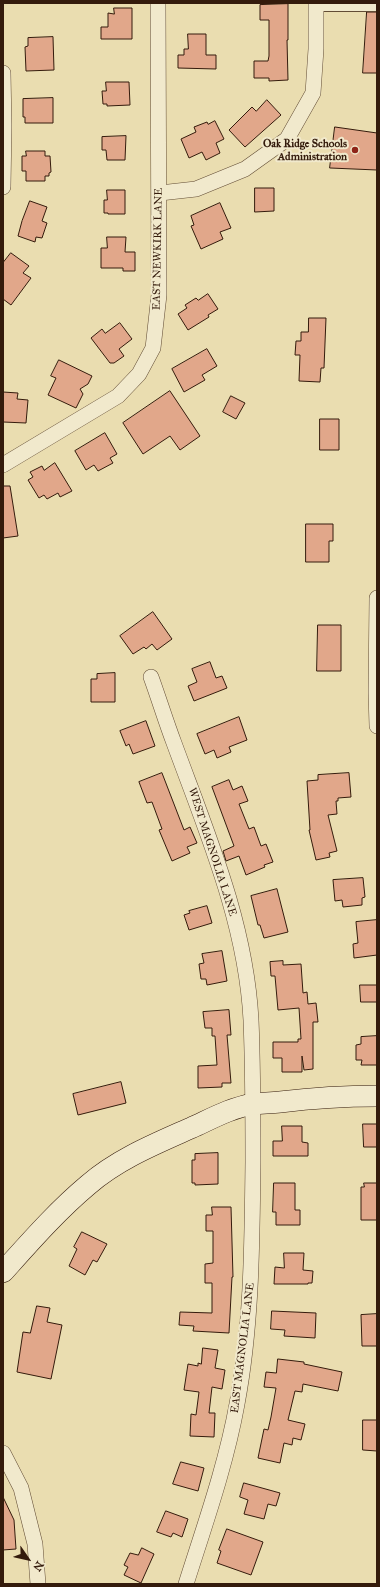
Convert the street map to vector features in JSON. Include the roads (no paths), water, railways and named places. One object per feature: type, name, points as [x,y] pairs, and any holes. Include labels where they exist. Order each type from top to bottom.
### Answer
[{"type":"street","name":"EAST NEWKIRK LANE","points":[[3,465],[118,396],[139,374],[153,348],[159,295],[160,194],[158,3]]},
{"type":"street","points":[[160,194],[196,189],[245,169],[287,139],[313,93],[316,48],[316,5]]},
{"type":"street","points":[[3,73],[3,187]]},
{"type":"street","points":[[377,598],[377,726]]},
{"type":"street","name":"WEST MAGNOLIA LANE","points":[[151,677],[173,742],[223,877],[237,928],[249,988],[252,1035],[252,1104]]},
{"type":"street","points":[[3,1272],[33,1238],[71,1200],[109,1169],[148,1146],[192,1128],[220,1114],[252,1104],[317,1098],[377,1096]]},
{"type":"street","name":"EAST MAGNOLIA LANE","points":[[186,1584],[222,1472],[239,1391],[251,1290],[253,1204],[252,1104]]},
{"type":"street","points":[[3,1453],[21,1488],[35,1544],[38,1584]]},
{"type":"lane","points":[[316,5],[377,7]]},
{"type":"place","name":"Oak Ridge Schools Administration","points":[[355,150]]}]
